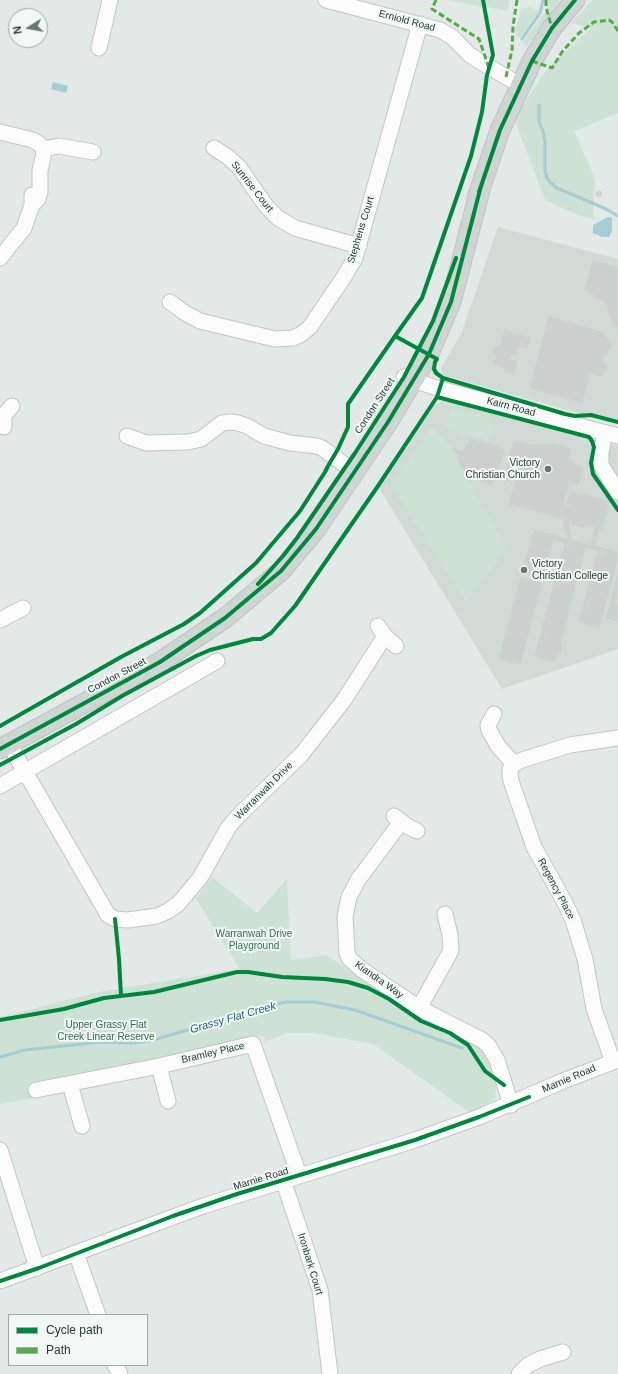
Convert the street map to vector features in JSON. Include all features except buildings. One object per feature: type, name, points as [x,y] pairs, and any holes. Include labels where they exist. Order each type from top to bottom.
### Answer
[{"type":"main road","name":"Condon Street","points":[[4,746],[160,662],[212,627],[281,571],[316,529],[384,429],[409,379],[441,301],[500,130],[532,61],[552,28],[575,0]]},
{"type":"main road","name":"Condon Street","points":[[236,608],[283,556],[345,465],[409,379]]},
{"type":"street","points":[[99,48],[110,0]]},
{"type":"street","name":"Erniold Road","points":[[326,0],[420,24],[446,33],[479,62],[520,85]]},
{"type":"street","name":"Stephens Court","points":[[170,302],[185,314],[200,321],[276,339],[293,338],[300,335],[310,327],[351,266],[359,246],[420,24]]},
{"type":"street","points":[[0,132],[33,140],[44,149]]},
{"type":"street","points":[[44,149],[59,146],[96,153]]},
{"type":"street","name":"Sunrise Court","points":[[214,148],[228,157],[239,167],[266,206],[278,218],[295,228],[359,246]]},
{"type":"street","points":[[0,258],[24,228],[32,205],[33,177],[40,170],[44,149]]},
{"type":"street","name":"Kairn Road","points":[[409,379],[611,435]]},
{"type":"street","points":[[127,436],[146,443],[192,441],[205,437],[222,423],[238,423],[247,426],[264,436],[290,443],[317,446],[345,465]]},
{"type":"street","points":[[611,435],[601,452],[601,465],[618,492]]},
{"type":"street","points":[[0,620],[23,608]]},
{"type":"street","name":"Warranwah Drive","points":[[4,746],[25,771],[113,923],[157,916],[178,904],[200,878],[228,828],[238,816],[301,755],[344,700],[382,631],[396,646]]},
{"type":"street","points":[[0,786],[217,661]]},
{"type":"street","points":[[494,714],[488,724],[491,733],[502,750],[514,764],[566,746],[618,738]]},
{"type":"street","name":"Regency Place","points":[[514,764],[510,769],[511,781],[534,847],[573,920],[585,959],[592,1000],[616,1061]]},
{"type":"street","name":"Kiandra Way","points":[[417,831],[398,819],[352,889],[346,909],[347,954],[354,964],[419,1008],[475,1036],[488,1045],[496,1060],[510,1105]]},
{"type":"street","points":[[419,1008],[451,950],[450,935],[445,913]]},
{"type":"street","name":"Bramley Place","points":[[36,1090],[159,1066],[253,1044],[299,1175]]},
{"type":"street","name":"Marnie Road","points":[[0,1281],[173,1216],[283,1180],[415,1140],[510,1105],[563,1081],[616,1061]]},
{"type":"street","points":[[159,1066],[168,1101]]},
{"type":"street","points":[[70,1084],[82,1126]]},
{"type":"street","points":[[0,1150],[38,1268]]},
{"type":"street","name":"Ironbark Court","points":[[283,1180],[320,1290],[330,1374]]},
{"type":"street","points":[[76,1253],[98,1314]]},
{"type":"street","points":[[519,1374],[528,1365],[540,1359],[563,1352]]},
{"type":"shaded area","points":[[498,227],[618,259],[618,420],[595,414],[581,414],[443,375],[441,368],[461,334]]},
{"type":"shaded area","name":"Victory Christian College","points":[[443,401],[618,446],[618,649],[502,689],[379,488],[433,406]]},
{"type":"green space","points":[[447,0],[509,0],[508,11]]},
{"type":"green space","points":[[548,0],[560,0],[527,46],[523,42],[548,8]]},
{"type":"green space","points":[[593,0],[618,0],[618,113],[574,131],[595,179],[593,219],[578,215],[545,200],[516,123],[519,112],[547,69],[591,28],[571,23]]},
{"type":"green space","points":[[530,7],[539,11],[520,38],[516,36],[515,29],[521,9]]},
{"type":"green space","points":[[451,407],[496,419],[490,441],[445,429]]},
{"type":"green space","points":[[431,428],[452,449],[507,549],[466,602],[390,484]]},
{"type":"green space","name":"Upper Grassy Flat Creek Linear Reserve","points":[[212,877],[257,913],[287,879],[291,960],[326,955],[426,1020],[467,1039],[487,1057],[496,1086],[495,1098],[487,1104],[469,1112],[373,1044],[314,1033],[288,1033],[266,1041],[262,1035],[191,1054],[30,1085],[32,1098],[0,1104],[0,1017],[95,993],[118,989],[117,954],[120,954],[122,988],[240,969],[196,899]]},
{"type":"water","points":[[53,82],[68,86],[66,93],[51,89]]},
{"type":"water","points":[[608,217],[612,218],[612,231],[609,237],[602,237],[593,233],[593,225]]},
{"type":"waterway","points":[[522,39],[540,13],[543,0]]},
{"type":"waterway","points":[[539,105],[539,122],[545,141],[545,171],[547,178],[557,188],[606,209],[618,216]]},
{"type":"waterway","name":"Grassy Flat Creek","points":[[0,1057],[25,1050],[101,1042],[134,1043],[150,1041],[287,1002],[315,1002],[355,1010],[462,1048]]},
{"type":"marked path","points":[[436,0],[432,9],[479,39],[489,68]]},
{"type":"marked path","points":[[506,77],[512,50],[513,26],[517,0]]},
{"type":"marked path","points":[[546,0],[546,7],[552,28]]},
{"type":"marked path","points":[[532,61],[552,68],[562,52],[579,33],[594,22],[609,20],[618,31]]},
{"type":"cycle path","points":[[483,0],[493,55],[487,75],[482,112],[471,156],[422,298],[395,336],[437,359],[434,369],[436,373],[443,378],[565,414],[575,416],[591,415],[618,422]]},
{"type":"cycle path","points":[[479,192],[500,130],[532,61],[552,28],[575,0]]},
{"type":"cycle path","points":[[0,749],[160,662],[225,618],[281,571],[316,529],[388,422],[429,354],[451,302],[481,186]]},
{"type":"cycle path","points":[[258,584],[297,538],[355,453],[404,377],[433,321],[456,258]]},
{"type":"cycle path","points":[[0,726],[121,657],[184,624],[200,613],[256,563],[300,511],[325,472],[348,427],[348,404],[395,336]]},
{"type":"cycle path","points":[[0,765],[196,656],[210,650],[253,639],[261,639],[271,633],[295,606],[378,486],[437,397],[443,378]]},
{"type":"cycle path","points":[[437,397],[589,437],[594,447],[591,463],[593,474],[618,510]]},
{"type":"cycle path","points":[[115,919],[121,995]]},
{"type":"cycle path","points":[[0,1020],[64,1009],[104,998],[154,992],[237,972],[248,972],[282,977],[325,979],[348,982],[368,988],[389,999],[421,1021],[450,1033],[468,1045],[485,1071],[504,1085]]},
{"type":"cycle path","points":[[0,1281],[39,1268],[173,1216],[237,1194],[415,1140],[529,1097]]},
{"type":"place","name":"Victory Christian Church","points":[[548,469]]},
{"type":"place","name":"Victory Christian College","points":[[524,570]]},
{"type":"park label","name":"Warranwah Drive Playground","points":[[254,940]]}]
